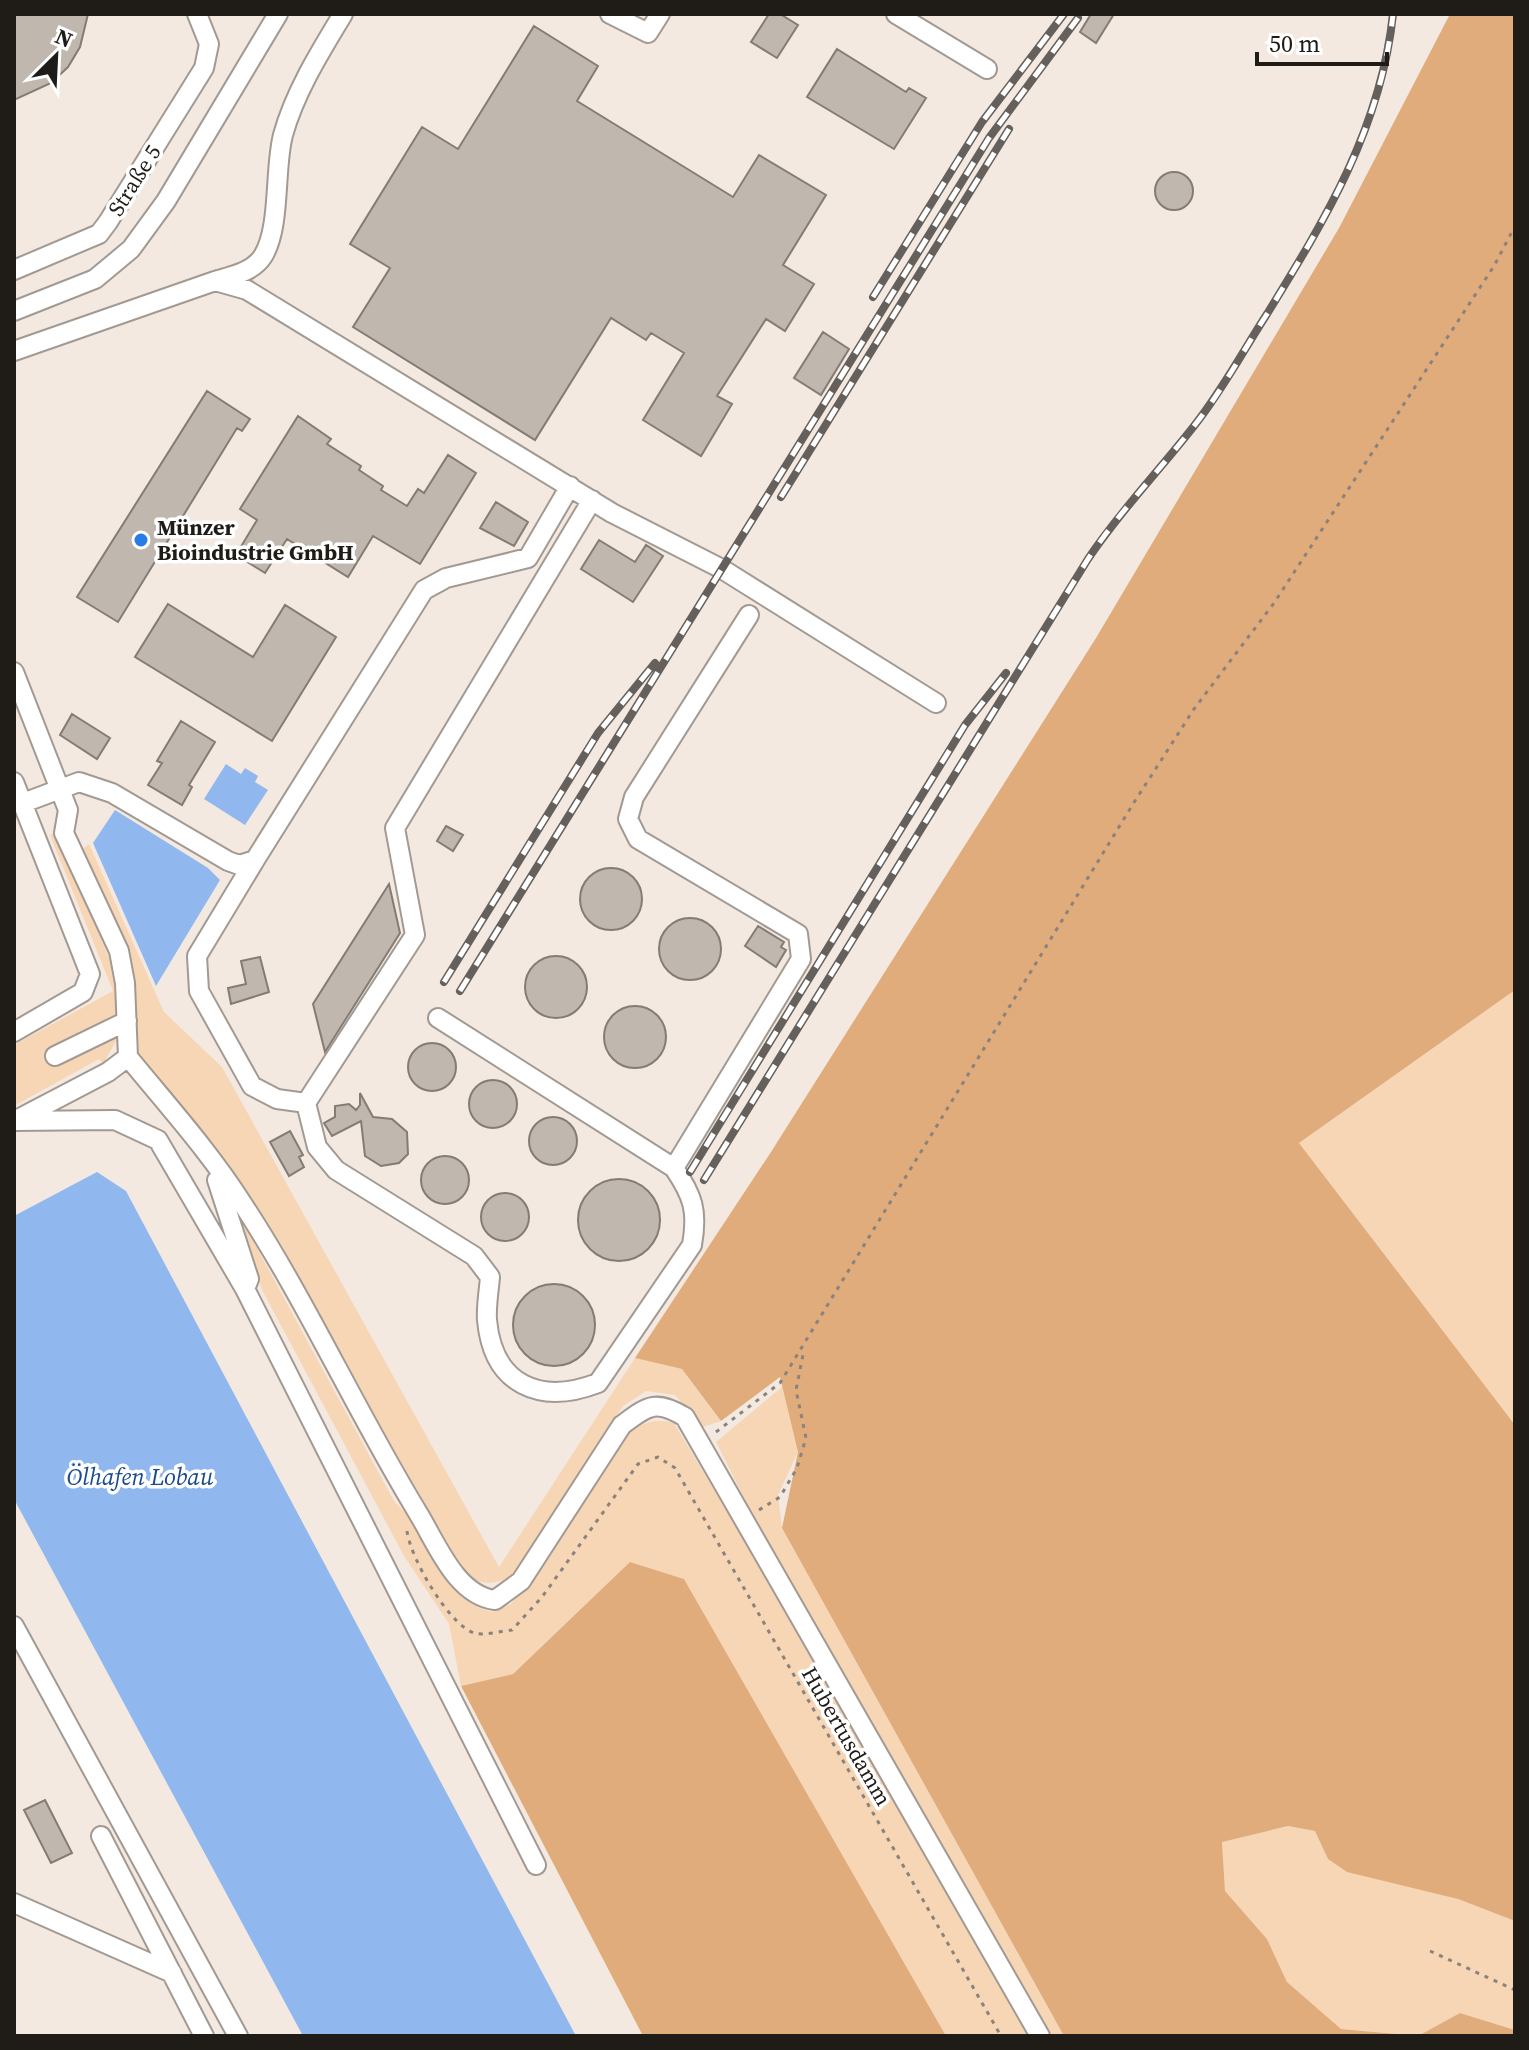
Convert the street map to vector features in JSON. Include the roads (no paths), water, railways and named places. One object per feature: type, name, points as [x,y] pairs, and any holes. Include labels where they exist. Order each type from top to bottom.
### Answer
[{"type":"street","name":"Straße 5","points":[[14,270],[99,234],[204,68],[209,44],[197,14]]},
{"type":"street","points":[[14,311],[95,279],[131,249],[166,201],[278,14]]},
{"type":"street","points":[[14,351],[248,270],[263,255],[270,232],[282,137],[298,94],[343,14]]},
{"type":"street","points":[[610,14],[648,33],[660,14]]},
{"type":"street","points":[[896,14],[987,69]]},
{"type":"street","points":[[215,281],[247,290],[656,538],[722,569],[936,703]]},
{"type":"street","points":[[306,1103],[277,1099],[252,1086],[199,991],[197,956],[424,590],[446,578],[528,558],[570,486]]},
{"type":"street","points":[[438,1018],[674,1168],[689,1190],[696,1218],[692,1245],[598,1383],[551,1394],[525,1386],[506,1371],[487,1320],[490,1277],[474,1256],[336,1170],[317,1147],[306,1103],[415,935],[395,828],[592,500]]},
{"type":"street","points":[[674,1168],[801,959],[798,934],[638,839],[628,819],[634,797],[749,615]]},
{"type":"street","points":[[14,672],[68,810],[64,833],[119,951],[125,983],[128,1057],[216,1165],[264,1240],[411,1502],[458,1579],[479,1598],[495,1600],[521,1581],[622,1425],[646,1407],[665,1405],[685,1417],[1040,2036]]},
{"type":"street","points":[[14,782],[90,974],[83,992],[14,1032]]},
{"type":"street","points":[[23,803],[79,782],[112,793],[228,861],[239,865],[255,860]]},
{"type":"street","points":[[55,1056],[127,1021]]},
{"type":"street","points":[[15,1121],[108,1072],[128,1057]]},
{"type":"street","points":[[15,1121],[115,1120],[158,1140],[245,1289],[536,1865]]},
{"type":"street","points":[[216,1165],[217,1180],[249,1279],[245,1289]]},
{"type":"street","points":[[14,1626],[238,2036]]},
{"type":"street","points":[[101,1836],[204,2036]]},
{"type":"street","points":[[14,1903],[172,1973]]},
{"type":"water","points":[[226,764],[241,774],[245,768],[258,776],[255,782],[268,790],[245,825],[204,799]]},
{"type":"water","points":[[115,810],[208,868],[220,880],[156,986],[93,843]]},
{"type":"water","name":"Ölhafen Lobau","points":[[97,1172],[126,1191],[576,2036],[303,2036],[14,1499],[14,1216]]},
{"type":"railway","points":[[873,297],[982,122],[1064,14]]},
{"type":"railway","points":[[704,1180],[1088,559],[1214,399],[1310,243],[1348,171],[1363,134],[1387,56],[1393,14]]},
{"type":"railway","points":[[460,991],[989,138],[1078,18]]},
{"type":"railway","points":[[781,497],[1009,129]]},
{"type":"railway","points":[[444,982],[598,733],[655,663]]},
{"type":"railway","points":[[690,1172],[965,725],[1006,673]]},
{"type":"place","name":"Münzer Bioindustrie GmbH","points":[[141,540]]}]
